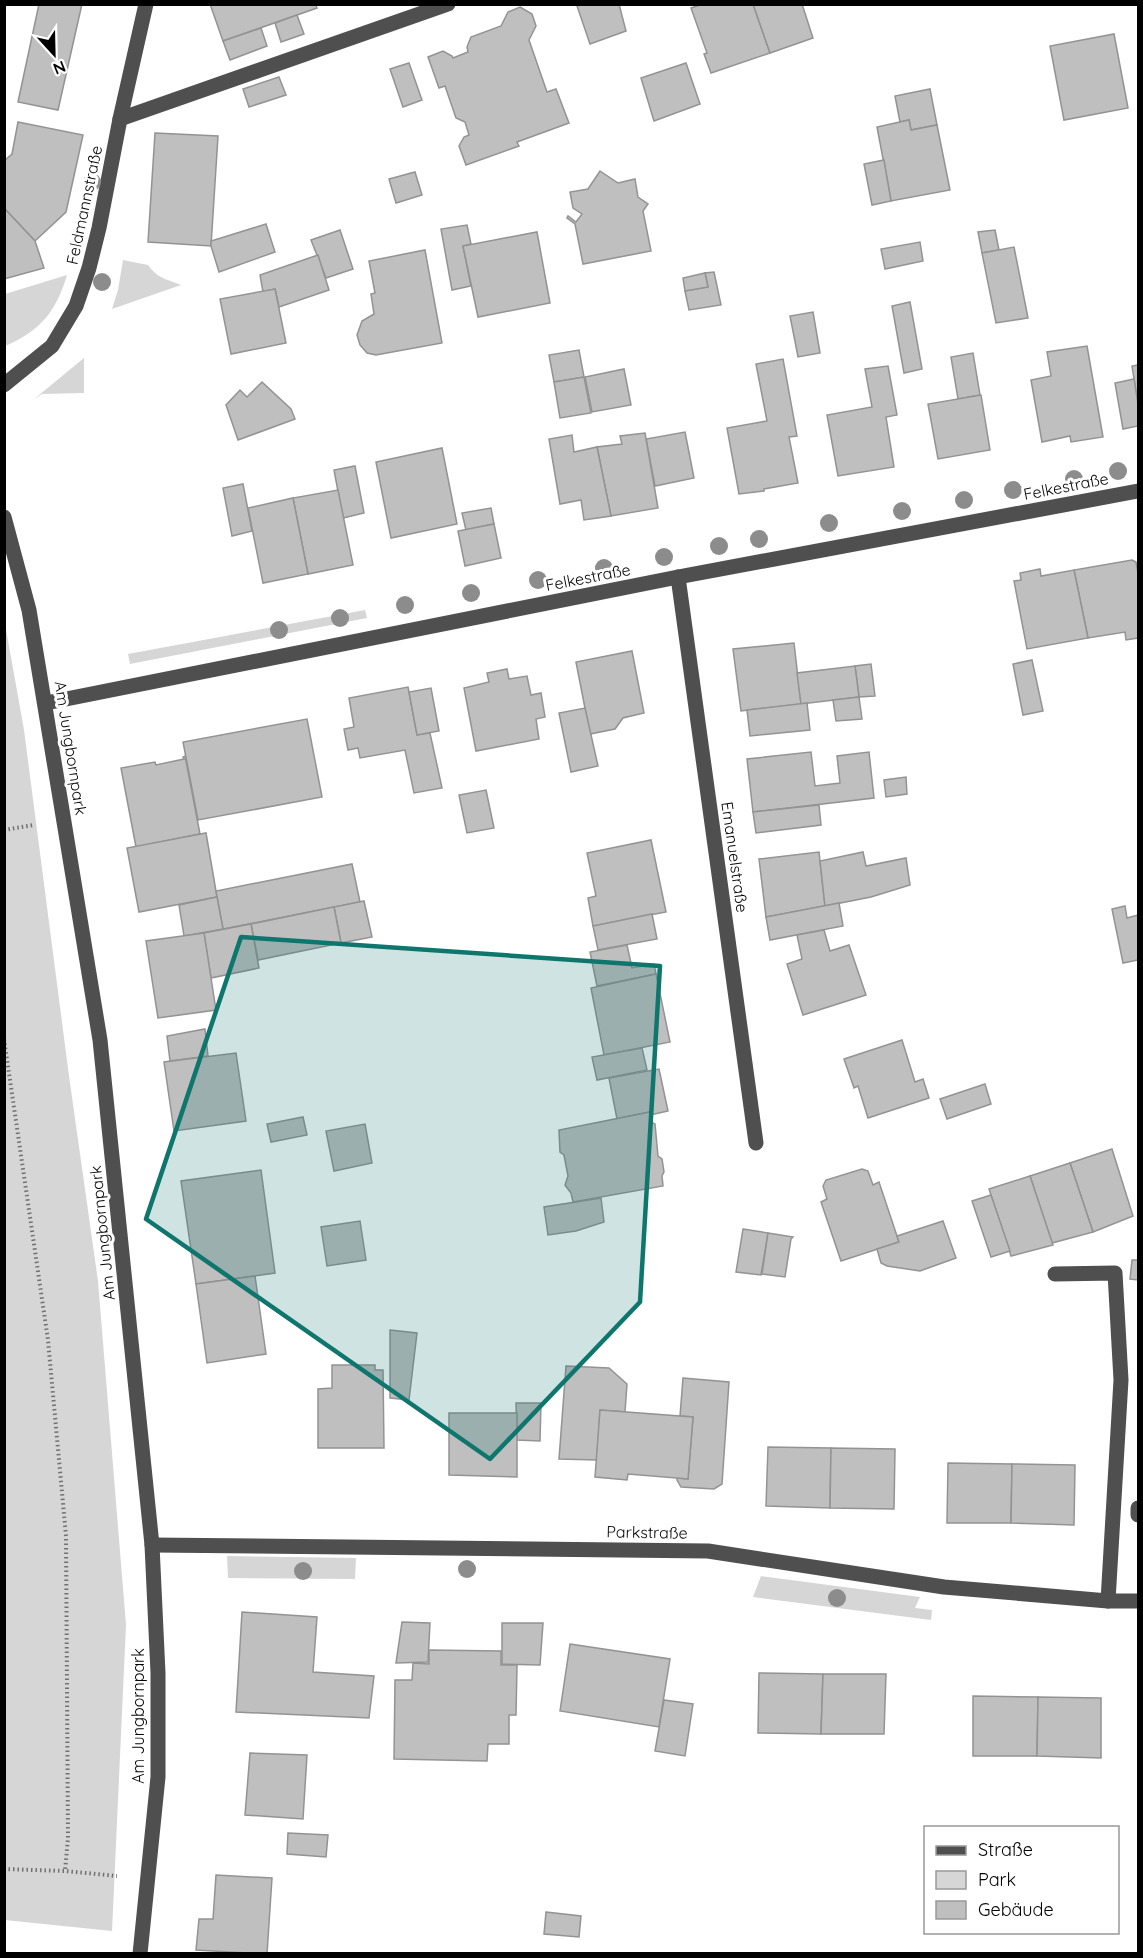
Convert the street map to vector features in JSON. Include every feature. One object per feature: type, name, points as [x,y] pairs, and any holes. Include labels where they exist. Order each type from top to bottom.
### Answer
[{"type":"street","name":"Feldmannstraße","points":[[4,385],[52,346],[76,306],[99,228],[120,119],[146,4]]},
{"type":"street","points":[[120,119],[448,4]]},
{"type":"street","name":"Felkestraße","points":[[46,703],[678,577],[1138,491]]},
{"type":"street","name":"Am Jungbornpark","points":[[4,517],[29,609],[100,1040],[152,1545],[158,1673],[158,1777],[140,1953]]},
{"type":"street","name":"Emanuelstraße","points":[[678,577],[756,1143]]},
{"type":"street","points":[[1055,1274],[1115,1273],[1121,1380],[1108,1601]]},
{"type":"street","points":[[1138,1508],[1138,1515]]},
{"type":"street","name":"Parkstraße","points":[[152,1545],[708,1551],[944,1587],[1108,1601],[1138,1601]]},
{"type":"path","points":[[4,1040],[48,1340],[66,1536],[68,1838],[65,1871]]},
{"type":"path","points":[[4,1869],[65,1871],[146,1879]]},
{"type":"highlighted area","points":[[241,937],[660,966],[640,1302],[490,1459],[146,1219]]},
{"type":"green space","points":[[123,260],[148,265],[159,276],[181,285],[112,309]]},
{"type":"green space","points":[[67,275],[58,300],[45,319],[28,334],[5,346],[5,294]]},
{"type":"green space","points":[[84,358],[84,393],[42,394],[33,400]]},
{"type":"green space","points":[[365,610],[367,618],[130,664],[128,654]]},
{"type":"green space","points":[[4,618],[24,730],[98,1281],[126,1625],[112,1931],[5,1920]]},
{"type":"green space","points":[[227,1556],[356,1558],[355,1579],[228,1578]]},
{"type":"green space","points":[[761,1576],[920,1597],[915,1608],[932,1610],[931,1620],[753,1597]]},
{"type":"building","points":[[39,4],[82,4],[58,110],[18,102]]},
{"type":"building","points":[[210,4],[315,4],[317,8],[223,41]]},
{"type":"building","points":[[581,4],[619,4],[626,31],[590,44],[577,6]]},
{"type":"building","points":[[703,4],[753,4],[770,53],[711,73],[704,54],[707,53],[691,8]]},
{"type":"building","points":[[753,4],[802,4],[813,38],[770,53]]},
{"type":"building","points":[[520,7],[532,14],[536,26],[529,40],[547,92],[556,89],[569,123],[517,142],[519,146],[466,165],[459,146],[464,137],[469,135],[465,122],[456,118],[445,86],[439,88],[428,57],[443,51],[453,58],[468,52],[467,47],[471,37],[501,26],[508,12]]},
{"type":"building","points":[[297,15],[304,34],[281,42],[275,23]]},
{"type":"building","points":[[261,28],[267,46],[230,60],[223,41]]},
{"type":"building","points":[[1114,34],[1128,108],[1064,120],[1050,46]]},
{"type":"building","points":[[409,63],[422,100],[403,107],[390,69]]},
{"type":"building","points":[[686,63],[700,104],[654,121],[641,78]]},
{"type":"building","points":[[279,77],[286,95],[249,107],[243,89]]},
{"type":"building","points":[[930,89],[937,125],[911,130],[909,120],[900,122],[895,96]]},
{"type":"building","points":[[909,120],[911,130],[937,125],[950,190],[891,201],[877,127]]},
{"type":"building","points":[[18,122],[83,135],[66,212],[35,241],[4,208],[4,161],[12,154]]},
{"type":"building","points":[[155,133],[218,136],[211,246],[148,242]]},
{"type":"building","points":[[884,160],[891,201],[872,205],[864,164]]},
{"type":"building","points":[[600,171],[618,183],[635,179],[638,197],[648,204],[643,211],[651,251],[583,264],[575,224],[567,218],[568,216],[576,222],[582,214],[573,208],[570,192],[588,189]]},
{"type":"building","points":[[415,172],[422,195],[396,203],[389,179]]},
{"type":"building","points":[[4,208],[35,241],[44,268],[4,279]]},
{"type":"building","points":[[266,224],[275,252],[219,272],[211,241]]},
{"type":"building","points":[[467,225],[471,244],[463,246],[471,286],[452,290],[441,229]]},
{"type":"building","points":[[340,230],[353,269],[326,278],[311,240]]},
{"type":"building","points":[[995,230],[999,250],[982,253],[978,232]]},
{"type":"building","points":[[537,232],[550,303],[478,317],[463,246]]},
{"type":"building","points":[[920,242],[923,261],[885,269],[881,249]]},
{"type":"building","points":[[1014,247],[1028,318],[996,323],[982,253]]},
{"type":"building","points":[[425,250],[442,343],[376,355],[367,353],[360,345],[357,335],[362,321],[374,314],[371,294],[375,293],[369,261]]},
{"type":"building","points":[[318,255],[329,290],[279,307],[275,289],[263,292],[260,275]]},
{"type":"building","points":[[714,272],[721,305],[689,310],[685,291],[708,287],[705,273]]},
{"type":"building","points":[[705,273],[708,287],[685,291],[683,278]]},
{"type":"building","points":[[275,289],[286,343],[231,354],[220,299]]},
{"type":"building","points":[[910,302],[922,369],[904,373],[892,306]]},
{"type":"building","points":[[813,312],[820,353],[798,357],[790,316]]},
{"type":"building","points":[[1087,346],[1103,437],[1071,442],[1070,436],[1042,442],[1031,380],[1051,376],[1047,352]]},
{"type":"building","points":[[579,350],[584,377],[554,382],[549,355]]},
{"type":"building","points":[[973,353],[980,395],[958,399],[951,357]]},
{"type":"building","points":[[783,359],[797,436],[789,437],[798,483],[739,494],[727,428],[767,421],[756,364]]},
{"type":"building","points":[[1138,365],[1138,404],[1132,366]]},
{"type":"building","points":[[888,366],[897,415],[886,417],[894,467],[838,476],[827,415],[872,407],[865,369]]},
{"type":"building","points":[[624,369],[631,405],[592,412],[585,377]]},
{"type":"building","points":[[584,377],[591,413],[560,418],[554,382]]},
{"type":"building","points":[[1134,379],[1138,404],[1138,426],[1123,429],[1115,383]]},
{"type":"building","points":[[262,382],[291,409],[295,419],[238,440],[226,405],[240,390],[247,397]]},
{"type":"building","points":[[981,395],[990,450],[938,459],[928,404]]},
{"type":"building","points":[[685,432],[694,478],[655,486],[646,439]]},
{"type":"building","points":[[645,433],[658,508],[611,516],[597,447],[622,444],[620,436]]},
{"type":"building","points":[[572,435],[574,452],[597,447],[611,516],[584,520],[581,500],[560,504],[549,439]]},
{"type":"building","points":[[442,448],[457,524],[391,538],[376,462]]},
{"type":"building","points":[[355,466],[364,513],[343,518],[334,470]]},
{"type":"building","points":[[243,484],[252,531],[232,536],[223,488]]},
{"type":"building","points":[[338,490],[353,565],[308,574],[293,498]]},
{"type":"building","points":[[293,498],[308,574],[263,583],[248,508]]},
{"type":"building","points":[[491,508],[494,524],[466,530],[462,513]]},
{"type":"building","points":[[494,524],[501,558],[465,566],[458,531]]},
{"type":"building","points":[[1132,560],[1136,562],[1138,574],[1138,638],[1126,640],[1125,632],[1088,638],[1074,570]]},
{"type":"building","points":[[1040,569],[1041,576],[1074,570],[1088,638],[1027,649],[1014,581],[1021,580],[1020,573]]},
{"type":"building","points":[[794,643],[801,704],[741,711],[733,649]]},
{"type":"building","points":[[632,651],[644,713],[623,718],[615,729],[590,734],[576,662]]},
{"type":"building","points":[[1032,660],[1043,711],[1023,715],[1013,664]]},
{"type":"building","points":[[871,664],[875,696],[859,697],[855,666]]},
{"type":"building","points":[[855,666],[859,697],[801,704],[797,673]]},
{"type":"building","points":[[507,669],[509,679],[527,676],[531,695],[541,693],[545,717],[536,719],[539,739],[476,751],[464,688],[489,682],[487,673]]},
{"type":"building","points":[[408,687],[417,735],[430,733],[442,788],[414,793],[405,750],[360,758],[358,748],[348,750],[344,729],[354,727],[349,698]]},
{"type":"building","points":[[431,688],[439,731],[417,735],[409,692]]},
{"type":"building","points":[[859,697],[862,719],[836,721],[833,700]]},
{"type":"building","points":[[807,703],[810,730],[750,736],[747,710]]},
{"type":"building","points":[[585,708],[598,766],[571,772],[559,713]]},
{"type":"building","points":[[307,719],[322,797],[198,820],[183,742]]},
{"type":"building","points":[[811,752],[815,786],[840,783],[837,756],[869,752],[874,798],[753,812],[747,759]]},
{"type":"building","points":[[185,756],[200,834],[136,847],[121,768],[155,762],[156,765],[184,759]]},
{"type":"building","points":[[906,777],[907,794],[886,797],[884,780]]},
{"type":"building","points":[[486,790],[494,828],[467,833],[459,795]]},
{"type":"building","points":[[819,805],[821,825],[756,833],[753,812]]},
{"type":"building","points":[[206,833],[217,897],[139,912],[127,848]]},
{"type":"building","points":[[651,840],[666,912],[593,926],[588,898],[596,896],[587,853]]},
{"type":"building","points":[[819,852],[825,906],[766,917],[759,859]]},
{"type":"building","points":[[863,852],[866,866],[906,858],[910,885],[871,897],[825,906],[820,861]]},
{"type":"building","points":[[352,864],[360,902],[223,929],[216,891]]},
{"type":"building","points":[[217,897],[223,929],[184,936],[179,905]]},
{"type":"building","points":[[364,901],[372,937],[341,943],[334,907]]},
{"type":"building","points":[[839,903],[843,926],[770,940],[766,917]]},
{"type":"building","points":[[1125,906],[1127,918],[1138,915],[1138,960],[1123,963],[1112,909]]},
{"type":"building","points":[[334,907],[341,943],[258,960],[251,924]]},
{"type":"building","points":[[652,914],[657,939],[598,950],[593,926]]},
{"type":"building","points":[[251,924],[259,968],[211,978],[204,933]]},
{"type":"building","points":[[824,930],[830,951],[849,945],[866,995],[803,1015],[787,964],[802,959],[797,935]]},
{"type":"building","points":[[204,933],[216,1010],[158,1018],[146,941]]},
{"type":"building","points":[[627,945],[632,968],[654,964],[656,974],[597,986],[590,952]]},
{"type":"building","points":[[656,974],[670,1042],[604,1055],[591,988]]},
{"type":"building","points":[[205,1029],[208,1056],[170,1061],[167,1036]]},
{"type":"building","points":[[902,1040],[915,1082],[923,1079],[929,1098],[868,1118],[858,1086],[854,1088],[844,1059]]},
{"type":"building","points":[[642,1048],[647,1070],[597,1080],[592,1057]]},
{"type":"building","points":[[236,1053],[246,1121],[174,1131],[164,1062]]},
{"type":"building","points":[[659,1069],[668,1111],[650,1115],[650,1112],[617,1119],[609,1078]]},
{"type":"building","points":[[985,1084],[991,1104],[947,1119],[940,1099]]},
{"type":"building","points":[[650,1112],[651,1122],[655,1124],[658,1156],[662,1159],[663,1186],[573,1202],[571,1193],[565,1185],[568,1176],[564,1155],[560,1152],[559,1130]]},
{"type":"building","points":[[303,1117],[307,1135],[271,1142],[267,1124]]},
{"type":"building","points":[[365,1124],[372,1163],[334,1171],[326,1131]]},
{"type":"building","points":[[1112,1149],[1133,1216],[1093,1232],[1070,1163]]},
{"type":"building","points":[[1070,1163],[1093,1232],[1052,1243],[1030,1176]]},
{"type":"building","points":[[862,1169],[868,1171],[873,1185],[879,1182],[899,1242],[841,1261],[821,1202],[827,1199],[823,1186],[826,1180]]},
{"type":"building","points":[[261,1170],[275,1273],[196,1284],[181,1181]]},
{"type":"building","points":[[1030,1176],[1053,1245],[1011,1256],[989,1189]]},
{"type":"building","points":[[991,1195],[1010,1251],[991,1257],[972,1201]]},
{"type":"building","points":[[601,1198],[604,1222],[576,1231],[548,1235],[544,1207]]},
{"type":"building","points":[[360,1221],[366,1260],[327,1266],[321,1227]]},
{"type":"building","points":[[943,1221],[956,1258],[920,1271],[881,1263],[877,1249],[899,1242],[897,1236]]},
{"type":"building","points":[[743,1229],[768,1233],[761,1275],[736,1272]]},
{"type":"building","points":[[768,1233],[793,1237],[785,1277],[762,1274]]},
{"type":"building","points":[[1132,1260],[1138,1260],[1138,1280],[1130,1279]]},
{"type":"building","points":[[255,1276],[266,1354],[207,1363],[196,1284]]},
{"type":"building","points":[[390,1330],[417,1333],[409,1400],[390,1398]]},
{"type":"building","points":[[332,1365],[375,1365],[375,1370],[383,1370],[384,1448],[318,1448],[318,1389],[332,1388]]},
{"type":"building","points":[[566,1366],[609,1368],[627,1384],[625,1412],[600,1410],[597,1460],[559,1459]]},
{"type":"building","points":[[683,1378],[729,1382],[722,1484],[714,1489],[681,1487],[677,1480],[677,1478],[688,1479],[693,1417],[680,1416]]},
{"type":"building","points":[[516,1403],[541,1403],[540,1441],[517,1440]]},
{"type":"building","points":[[600,1410],[693,1417],[688,1479],[628,1474],[627,1480],[595,1477]]},
{"type":"building","points":[[449,1413],[517,1413],[517,1477],[449,1475]]},
{"type":"building","points":[[768,1447],[831,1448],[830,1508],[766,1506]]},
{"type":"building","points":[[831,1448],[895,1449],[894,1509],[830,1508]]},
{"type":"building","points":[[948,1463],[1012,1464],[1011,1523],[947,1523]]},
{"type":"building","points":[[1012,1464],[1075,1465],[1074,1525],[1011,1523]]},
{"type":"building","points":[[242,1612],[317,1617],[313,1672],[374,1676],[369,1718],[236,1712]]},
{"type":"building","points":[[402,1622],[430,1623],[428,1662],[396,1663]]},
{"type":"building","points":[[502,1623],[543,1623],[540,1665],[502,1664]]},
{"type":"building","points":[[570,1644],[670,1659],[659,1727],[560,1711]]},
{"type":"building","points":[[429,1650],[501,1651],[501,1665],[517,1665],[516,1715],[509,1715],[509,1744],[488,1744],[487,1761],[394,1759],[395,1680],[412,1680],[413,1663],[429,1664]]},
{"type":"building","points":[[759,1673],[823,1674],[821,1734],[758,1733]]},
{"type":"building","points":[[823,1674],[886,1674],[884,1734],[821,1734]]},
{"type":"building","points":[[973,1696],[1038,1697],[1037,1756],[973,1756]]},
{"type":"building","points":[[1038,1697],[1101,1698],[1101,1758],[1037,1756]]},
{"type":"building","points":[[664,1700],[693,1704],[685,1756],[655,1751]]},
{"type":"building","points":[[250,1753],[307,1755],[303,1819],[245,1815]]},
{"type":"building","points":[[288,1833],[328,1835],[326,1857],[287,1854]]},
{"type":"building","points":[[216,1875],[272,1878],[267,1954],[196,1950],[199,1919],[213,1919]]},
{"type":"building","points":[[546,1912],[581,1916],[579,1937],[544,1934]]}]
